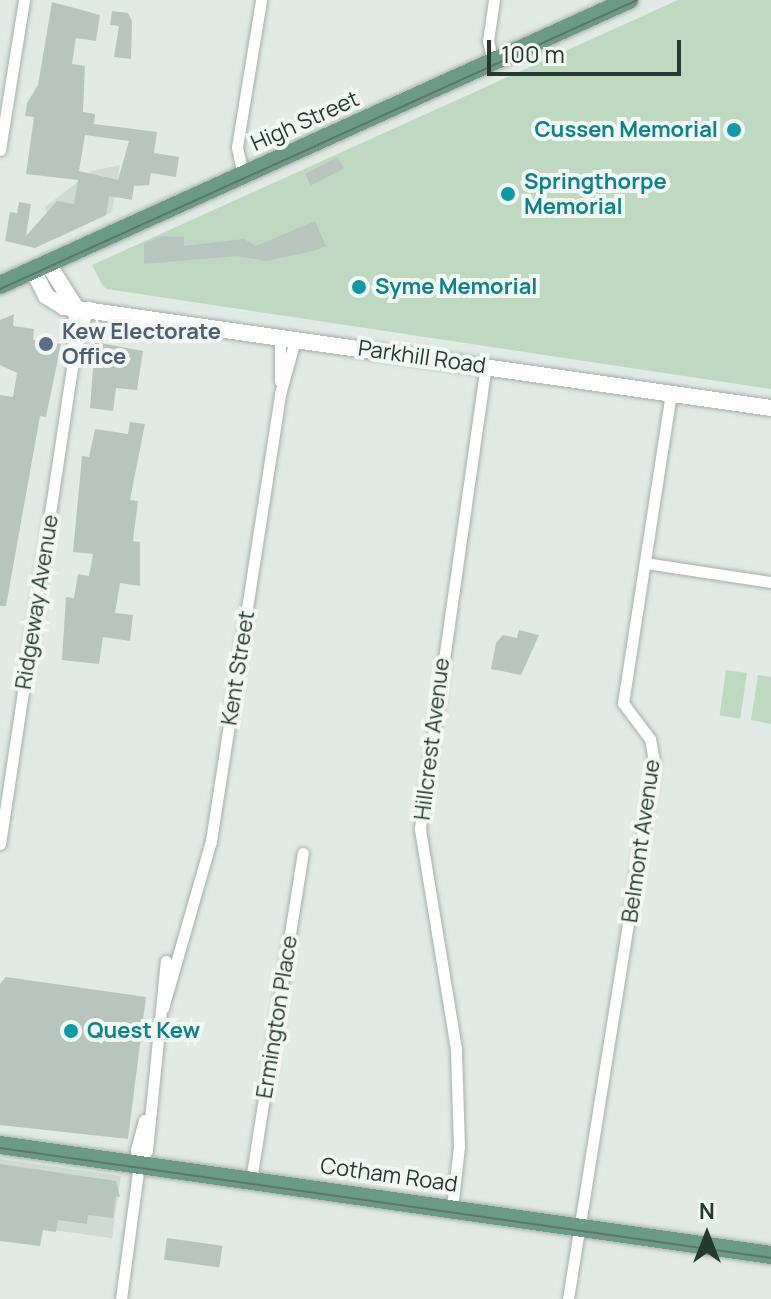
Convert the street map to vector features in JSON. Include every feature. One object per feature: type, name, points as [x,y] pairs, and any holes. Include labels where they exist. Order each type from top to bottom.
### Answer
[{"type":"main road","name":"High Street","points":[[0,285],[629,0]]},
{"type":"main road","name":"Cotham Road","points":[[0,1145],[771,1255]]},
{"type":"street","points":[[0,150],[24,0]]},
{"type":"street","points":[[243,175],[237,147],[261,0]]},
{"type":"street","points":[[493,62],[488,41],[494,0]]},
{"type":"street","name":"Parkhill Road","points":[[40,267],[55,304],[771,408]]},
{"type":"street","name":"Ridgeway Avenue","points":[[0,844],[81,306]]},
{"type":"street","name":"Kent Street","points":[[121,1299],[139,1164],[147,1150],[148,1107],[163,1008],[179,937],[211,841],[288,339]]},
{"type":"street","name":"Hillcrest Avenue","points":[[452,1208],[459,1147],[456,1049],[420,828],[486,366]]},
{"type":"street","name":"Belmont Avenue","points":[[568,1299],[654,761],[650,739],[623,703],[671,394]]},
{"type":"street","points":[[645,563],[771,582]]},
{"type":"street","name":"Ermington Place","points":[[251,1180],[303,853]]},
{"type":"shaded area","points":[[120,165],[112,212],[58,238],[45,207],[92,171]]},
{"type":"shaded area","points":[[0,1159],[121,1176],[112,1238],[0,1223]]},
{"type":"green space","points":[[678,0],[771,0],[771,389],[106,289],[92,265]]},
{"type":"green space","points":[[726,670],[747,673],[740,718],[720,716]]},
{"type":"green space","points":[[758,675],[771,677],[771,724],[751,720]]},
{"type":"building","points":[[52,2],[100,15],[96,41],[76,38],[72,64],[85,66],[83,112],[95,114],[94,124],[157,132],[154,153],[179,157],[176,177],[151,173],[149,185],[134,186],[132,200],[109,196],[106,215],[35,248],[5,241],[10,212],[17,213],[19,202],[31,204],[26,236],[57,201],[74,204],[78,180],[26,174],[34,117],[25,116],[27,103],[38,85]],"holes":[[[85,135],[129,141],[118,180],[79,171]]]},
{"type":"building","points":[[112,11],[128,13],[132,21],[131,59],[114,57],[119,26],[110,25]]},
{"type":"building","points":[[338,157],[344,169],[311,185],[305,174]]},
{"type":"building","points":[[315,221],[326,246],[313,251],[266,261],[238,256],[144,264],[144,244],[162,236],[184,237],[184,246],[244,239],[256,246]]},
{"type":"building","points":[[14,314],[13,326],[34,329],[33,340],[61,344],[46,417],[40,416],[6,606],[0,606],[0,395],[13,397],[17,373],[0,365],[0,320]]},
{"type":"building","points":[[95,342],[143,351],[137,390],[116,388],[113,411],[90,408]]},
{"type":"building","points":[[130,422],[145,424],[130,500],[138,501],[133,541],[140,542],[140,586],[120,583],[115,613],[133,615],[130,641],[103,637],[99,664],[62,660],[66,597],[74,598],[78,574],[89,576],[93,554],[73,552],[82,456],[89,457],[95,429],[128,434]]},
{"type":"building","points":[[519,630],[539,635],[521,675],[491,669],[496,643],[503,635],[517,638]]},
{"type":"building","name":"Quest Kew","points":[[6,977],[146,997],[128,1139],[0,1125],[0,984]]},
{"type":"building","points":[[0,1164],[116,1181],[120,1197],[116,1196],[113,1218],[88,1215],[87,1224],[58,1220],[56,1232],[43,1230],[40,1246],[0,1241]]},
{"type":"building","points":[[167,1238],[222,1246],[219,1268],[164,1260]]},
{"type":"tram line","points":[[0,289],[637,0]]},
{"type":"tram line","points":[[0,1148],[771,1258]]},
{"type":"place","name":"Cussen Memorial","points":[[734,130]]},
{"type":"place","name":"Springthorpe Memorial","points":[[508,194]]},
{"type":"place","name":"Syme Memorial","points":[[359,287]]},
{"type":"place","name":"Kew Electorate Office","points":[[46,344]]},
{"type":"place","name":"Quest Kew","points":[[71,1031]]}]
